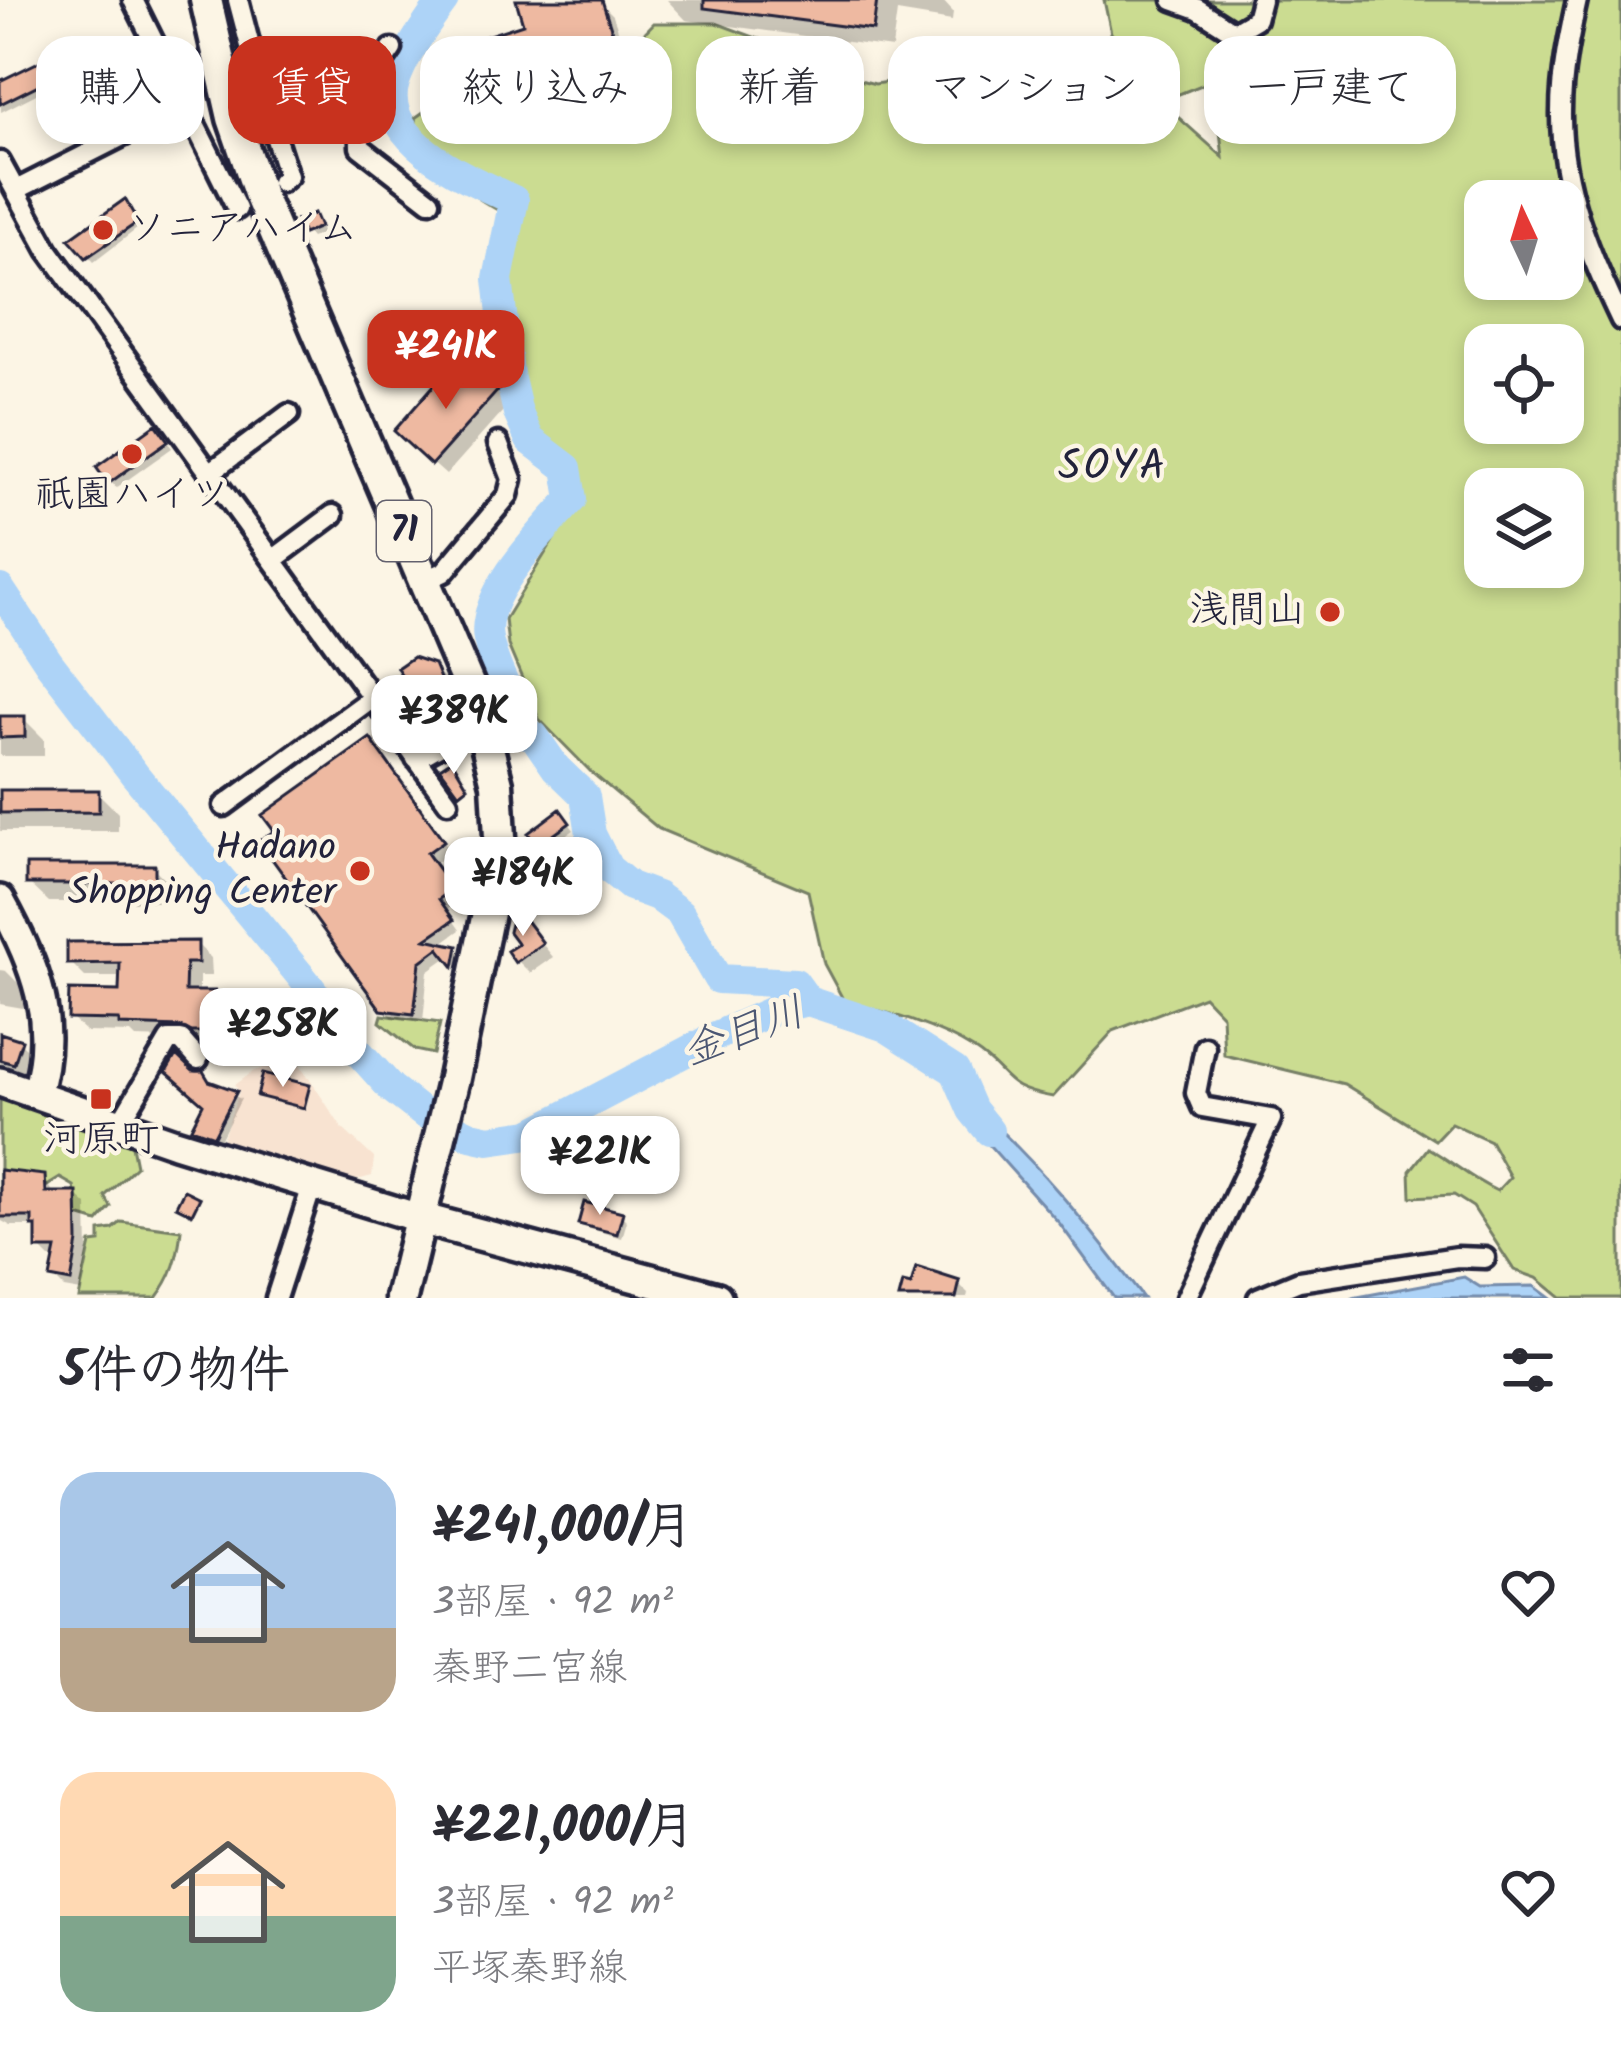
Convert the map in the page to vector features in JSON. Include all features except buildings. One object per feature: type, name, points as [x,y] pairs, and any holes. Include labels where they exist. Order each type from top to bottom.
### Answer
[{"type":"main road","name":"71","points":[[206,0],[233,118],[260,196],[425,581],[484,728],[497,784],[500,837],[486,930],[422,1219]]},
{"type":"main road","points":[[401,1298],[422,1219],[716,1298]]},
{"type":"street","points":[[134,0],[151,36]]},
{"type":"street","points":[[238,0],[247,36]]},
{"type":"street","points":[[1173,0],[1198,8],[1234,32],[1256,19],[1262,0]]},
{"type":"street","points":[[1577,0],[1560,116],[1578,220],[1621,320]]},
{"type":"street","points":[[18,189],[107,144]]},
{"type":"street","points":[[204,144],[237,209]]},
{"type":"street","points":[[277,144],[287,176],[281,182]]},
{"type":"street","points":[[360,144],[430,202]]},
{"type":"street","points":[[0,162],[48,250],[448,802]]},
{"type":"street","points":[[410,185],[423,168]]},
{"type":"street","points":[[211,472],[289,414]]},
{"type":"street","points":[[425,581],[444,572],[508,495],[512,479],[498,443]]},
{"type":"street","points":[[274,559],[332,515]]},
{"type":"street","points":[[224,806],[372,698]]},
{"type":"street","points":[[416,759],[460,734],[484,728]]},
{"type":"street","points":[[0,901],[35,971],[48,1052],[36,1094]]},
{"type":"street","points":[[120,1124],[169,1040],[182,1040],[198,1059]]},
{"type":"street","points":[[1191,1297],[1271,1119],[1202,1107],[1196,1093],[1205,1047]]},
{"type":"street","points":[[0,1082],[422,1219]]},
{"type":"street","points":[[276,1298],[312,1186]]},
{"type":"street","points":[[1258,1298],[1299,1281],[1457,1256],[1485,1258]]},
{"type":"shaded area","points":[[286,1060],[301,1066],[342,1128],[374,1158],[372,1176],[357,1180],[221,1144],[239,1092],[235,1085],[254,1071]]},
{"type":"green space","points":[[1104,0],[1621,0],[1621,1298],[1561,1298],[1537,1278],[1514,1270],[1473,1207],[1454,1195],[1411,1197],[1410,1171],[1428,1148],[1497,1191],[1510,1177],[1490,1141],[1451,1123],[1435,1140],[1344,1084],[1224,1055],[1222,1015],[1204,996],[1113,1031],[1053,1097],[1014,1084],[973,1049],[944,1034],[845,1003],[824,964],[808,891],[659,829],[592,773],[539,719],[508,645],[505,619],[570,513],[560,453],[525,414],[501,212],[446,174],[424,144],[672,144],[672,36],[641,36],[654,23],[716,23],[751,36],[696,36],[696,144],[864,144],[864,81],[888,82],[888,144],[1180,144],[1180,119],[1223,157],[1221,144],[1456,144],[1456,36],[1204,36],[1204,84],[1180,94],[1180,36],[1114,36]]},
{"type":"green space","points":[[382,1015],[440,1023],[433,1054],[415,1050],[380,1022]]},
{"type":"green space","points":[[0,1099],[29,1102],[81,1119],[87,1130],[114,1135],[132,1146],[136,1166],[105,1196],[111,1207],[98,1222],[78,1216],[74,1186],[60,1178],[47,1186],[0,1191]]},
{"type":"green space","points":[[613,1147],[663,1157],[659,1178],[590,1163]]},
{"type":"green space","points":[[121,1222],[181,1230],[167,1282],[156,1298],[79,1298],[91,1243],[100,1242],[100,1231]]},
{"type":"water","points":[[964,1098],[1037,1168],[1143,1298],[1114,1298],[1060,1224],[964,1117]]},
{"type":"water","points":[[1464,1277],[1480,1287],[1534,1286],[1550,1298],[1352,1298]]},
{"type":"waterway","points":[[444,0],[404,61],[393,104],[413,141],[453,170],[514,200],[498,279],[509,374],[530,440],[567,468],[572,499],[516,564],[494,603],[488,639],[495,663],[527,734],[534,736],[556,768],[585,796],[591,834],[608,868],[630,886],[657,896],[680,913],[718,979],[795,983],[808,1001]]},
{"type":"waterway","name":"金目川","points":[[0,589],[49,663],[135,775],[354,1047],[391,1088],[423,1113],[489,1140],[530,1134],[714,1037],[779,1008],[808,1001],[886,1027],[955,1071],[972,1110],[989,1131]]},
{"type":"waterway","points":[[205,1059],[274,1053],[339,1027]]},
{"type":"place","name":"ソニアハイム","points":[[103,230]]},
{"type":"place","name":"祇園ハイツ","points":[[132,454]]},
{"type":"place","name":"浅間山","points":[[1330,612]]},
{"type":"place","name":"Hadano Shopping Center","points":[[360,871]]},
{"type":"place","name":"河原町","points":[[101,1099]]},
{"type":"district","name":"SOYA","points":[[1113,467]]}]
